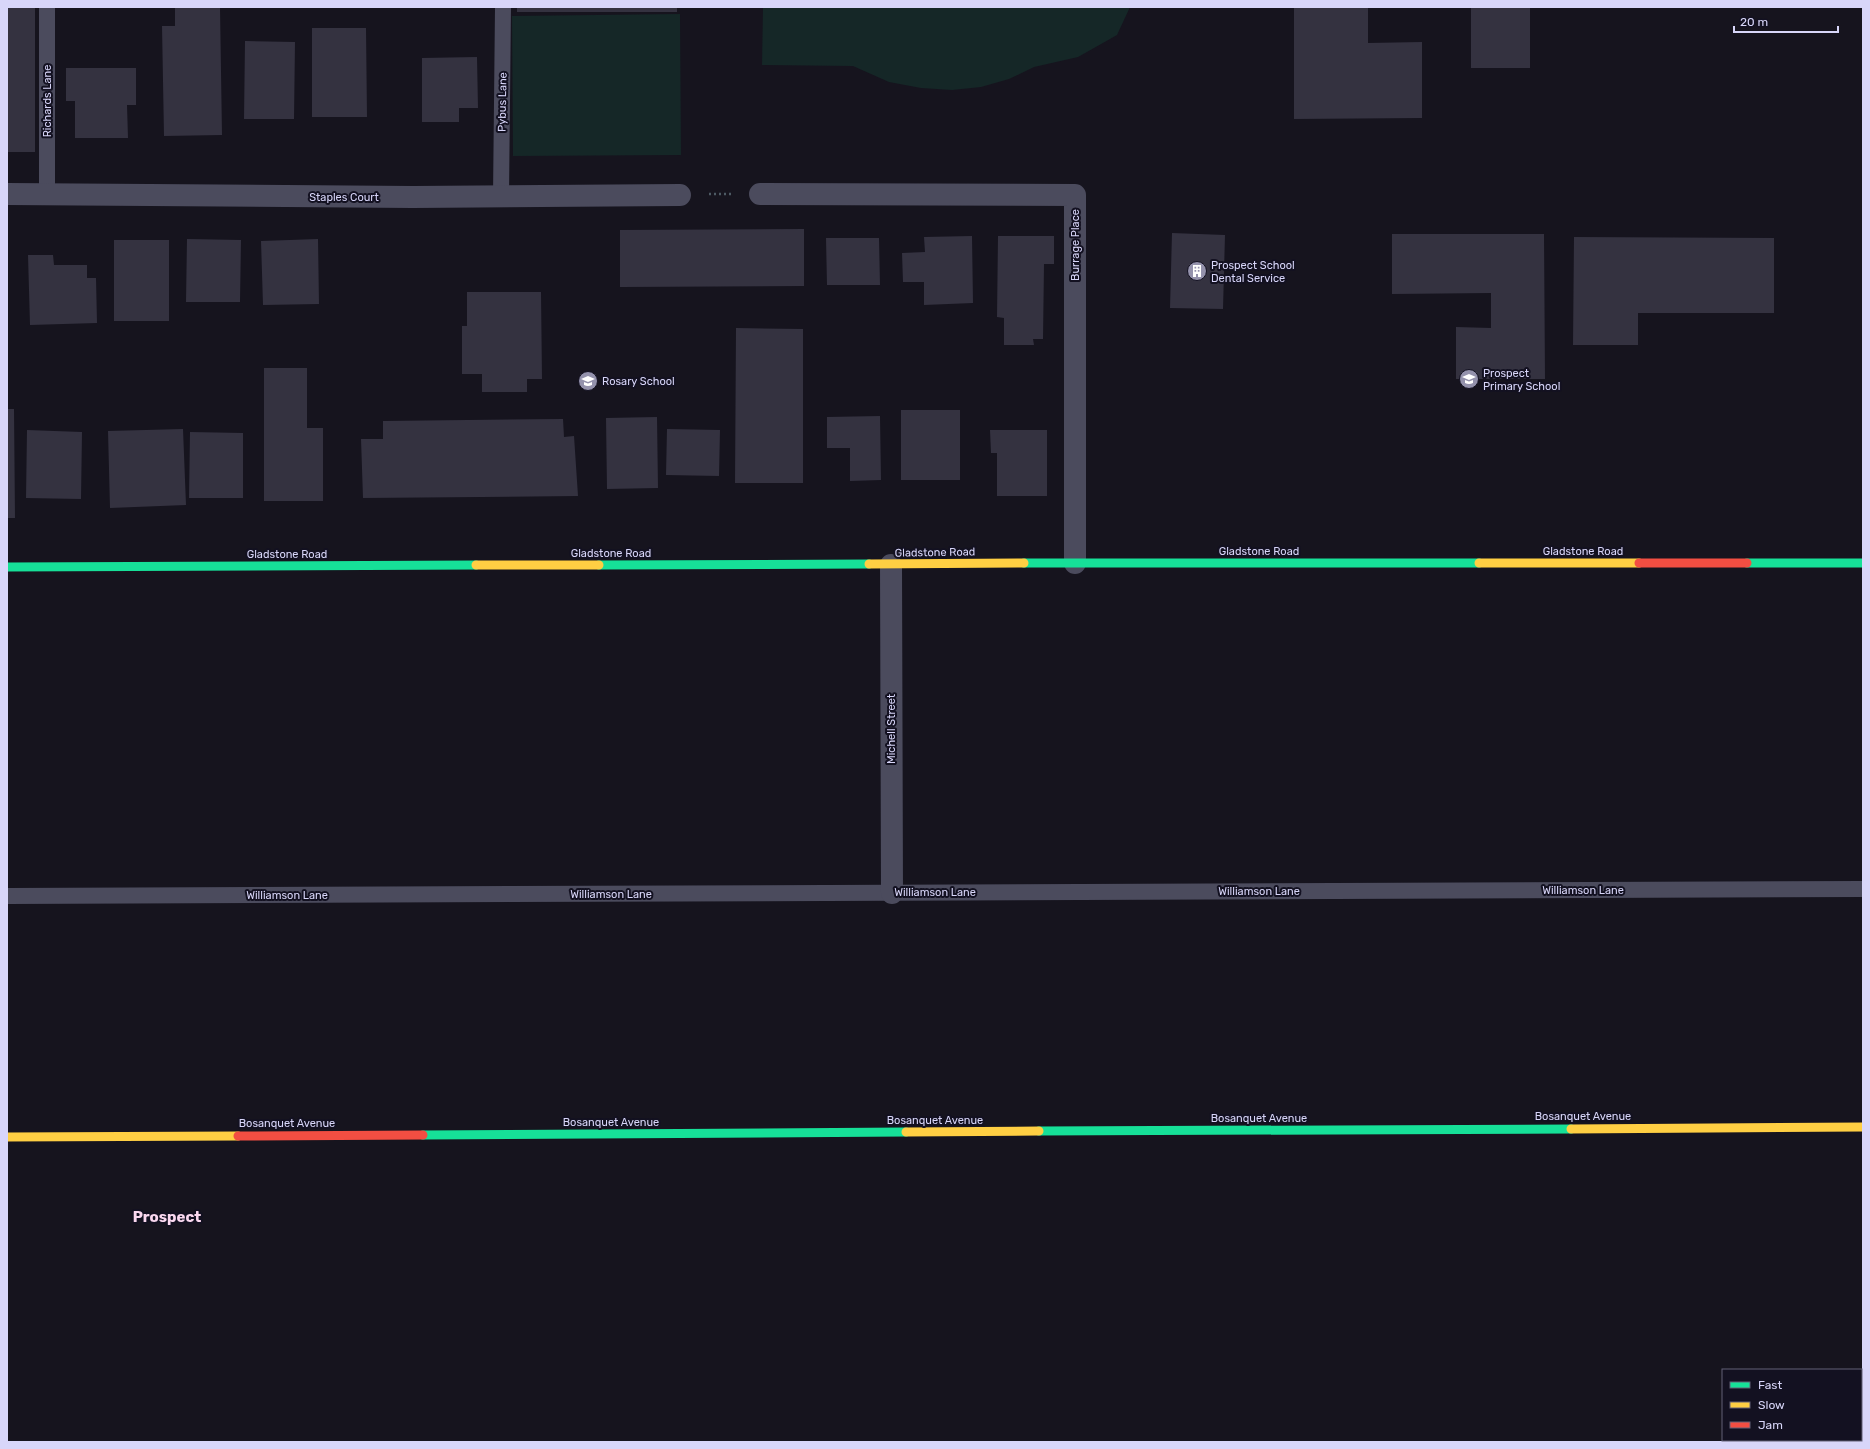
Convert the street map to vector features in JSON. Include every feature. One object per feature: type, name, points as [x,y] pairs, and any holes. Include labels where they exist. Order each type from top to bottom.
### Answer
[{"type":"street","name":"Staples Court","points":[[7,194],[354,197],[680,195]]},
{"type":"street","name":"Burrage Place","points":[[760,194],[1075,194],[1075,563]]},
{"type":"street","name":"Gladstone Road","points":[[7,567],[891,565],[1075,563],[1863,563]]},
{"type":"street","name":"Michell Street","points":[[891,565],[892,893]]},
{"type":"street","name":"Bosanquet Avenue","points":[[7,1137],[1863,1127]]},
{"type":"lane","name":"Richards Lane","points":[[47,7],[47,194]]},
{"type":"lane","name":"Pybus Lane","points":[[501,196],[503,7]]},
{"type":"lane","name":"Williamson Lane","points":[[7,896],[1863,889]]},
{"type":"path","points":[[680,195],[760,194]]},
{"type":"shaded area","points":[[763,7],[1130,7],[1117,35],[1078,57],[1034,67],[1009,79],[981,87],[952,90],[921,88],[889,82],[853,66],[762,65]]},
{"type":"shaded area","points":[[680,14],[681,155],[513,156],[512,16]]},
{"type":"building","points":[[7,7],[35,7],[35,152],[7,152]]},
{"type":"building","points":[[175,7],[220,7],[222,135],[164,136],[162,26],[175,26]]},
{"type":"building","points":[[517,7],[677,7],[677,12],[517,12]]},
{"type":"building","points":[[1294,7],[1368,7],[1368,43],[1422,42],[1422,118],[1294,119]]},
{"type":"building","points":[[1471,7],[1530,7],[1530,68],[1471,68]]},
{"type":"building","points":[[312,28],[366,28],[367,117],[312,117]]},
{"type":"building","points":[[245,41],[295,42],[294,119],[244,119]]},
{"type":"building","points":[[477,57],[478,108],[459,108],[459,122],[422,122],[422,58]]},
{"type":"building","points":[[66,68],[136,68],[136,105],[127,105],[128,138],[75,138],[75,101],[66,101]]},
{"type":"building","points":[[804,229],[804,286],[620,287],[620,230]]},
{"type":"building","name":"Prospect School Dental Service","points":[[1172,233],[1225,235],[1223,309],[1170,308]]},
{"type":"building","points":[[1392,234],[1544,234],[1545,379],[1456,379],[1456,327],[1491,328],[1491,293],[1392,294]]},
{"type":"building","points":[[972,236],[973,303],[924,305],[924,282],[903,282],[902,253],[925,252],[924,237]]},
{"type":"building","points":[[998,236],[1054,236],[1054,264],[1044,264],[1043,339],[1033,339],[1034,345],[1004,345],[1004,318],[997,317]]},
{"type":"building","points":[[1574,237],[1774,238],[1774,313],[1638,313],[1638,345],[1573,345]]},
{"type":"building","points":[[826,238],[879,238],[880,285],[827,285]]},
{"type":"building","points":[[187,239],[241,240],[240,302],[186,302]]},
{"type":"building","points":[[318,239],[319,304],[263,305],[261,241]]},
{"type":"building","points":[[114,240],[169,240],[169,321],[114,321]]},
{"type":"building","points":[[28,255],[53,255],[54,265],[87,265],[87,278],[96,278],[97,323],[30,325]]},
{"type":"building","points":[[467,292],[541,292],[542,379],[527,379],[527,392],[482,392],[482,374],[462,374],[462,326],[467,326]]},
{"type":"building","points":[[736,328],[803,329],[803,483],[735,483]]},
{"type":"building","points":[[264,368],[307,368],[307,428],[323,428],[323,501],[264,501]]},
{"type":"building","points":[[7,409],[14,409],[15,518],[7,518]]},
{"type":"building","points":[[901,410],[960,410],[960,480],[901,480]]},
{"type":"building","points":[[880,416],[881,480],[850,481],[850,448],[827,448],[827,417]]},
{"type":"building","points":[[657,417],[658,488],[607,489],[606,418]]},
{"type":"building","points":[[563,419],[564,437],[574,436],[578,496],[363,498],[361,439],[383,439],[383,421]]},
{"type":"building","points":[[183,429],[186,505],[110,508],[108,431]]},
{"type":"building","points":[[667,429],[720,430],[719,476],[666,475]]},
{"type":"building","points":[[27,430],[82,432],[81,499],[26,498]]},
{"type":"building","points":[[990,430],[1047,430],[1047,496],[997,496],[997,453],[991,453]]},
{"type":"building","points":[[190,432],[243,433],[243,498],[189,498]]},
{"type":"traffic: fast","points":[[1024,563],[1479,563]]},
{"type":"traffic: fast","points":[[1747,563],[1863,563]]},
{"type":"traffic: fast","points":[[599,565],[869,564]]},
{"type":"traffic: fast","points":[[7,567],[476,565]]},
{"type":"traffic: fast","points":[[1039,1131],[1571,1129]]},
{"type":"traffic: fast","points":[[423,1135],[906,1132]]},
{"type":"traffic: slow","points":[[869,564],[1024,563]]},
{"type":"traffic: slow","points":[[1479,563],[1639,563]]},
{"type":"traffic: slow","points":[[476,565],[599,565]]},
{"type":"traffic: slow","points":[[1571,1129],[1863,1127]]},
{"type":"traffic: slow","points":[[906,1132],[1039,1131]]},
{"type":"traffic: slow","points":[[7,1137],[238,1136]]},
{"type":"traffic: jam","points":[[1639,563],[1747,563]]},
{"type":"traffic: jam","points":[[238,1136],[423,1135]]},
{"type":"place","name":"Prospect School Dental Service","points":[[1197,271]]},
{"type":"place","name":"Prospect Primary School","points":[[1469,379]]},
{"type":"place","name":"Rosary School","points":[[588,381]]},
{"type":"district","name":"Prospect","points":[[167,1217]]}]
